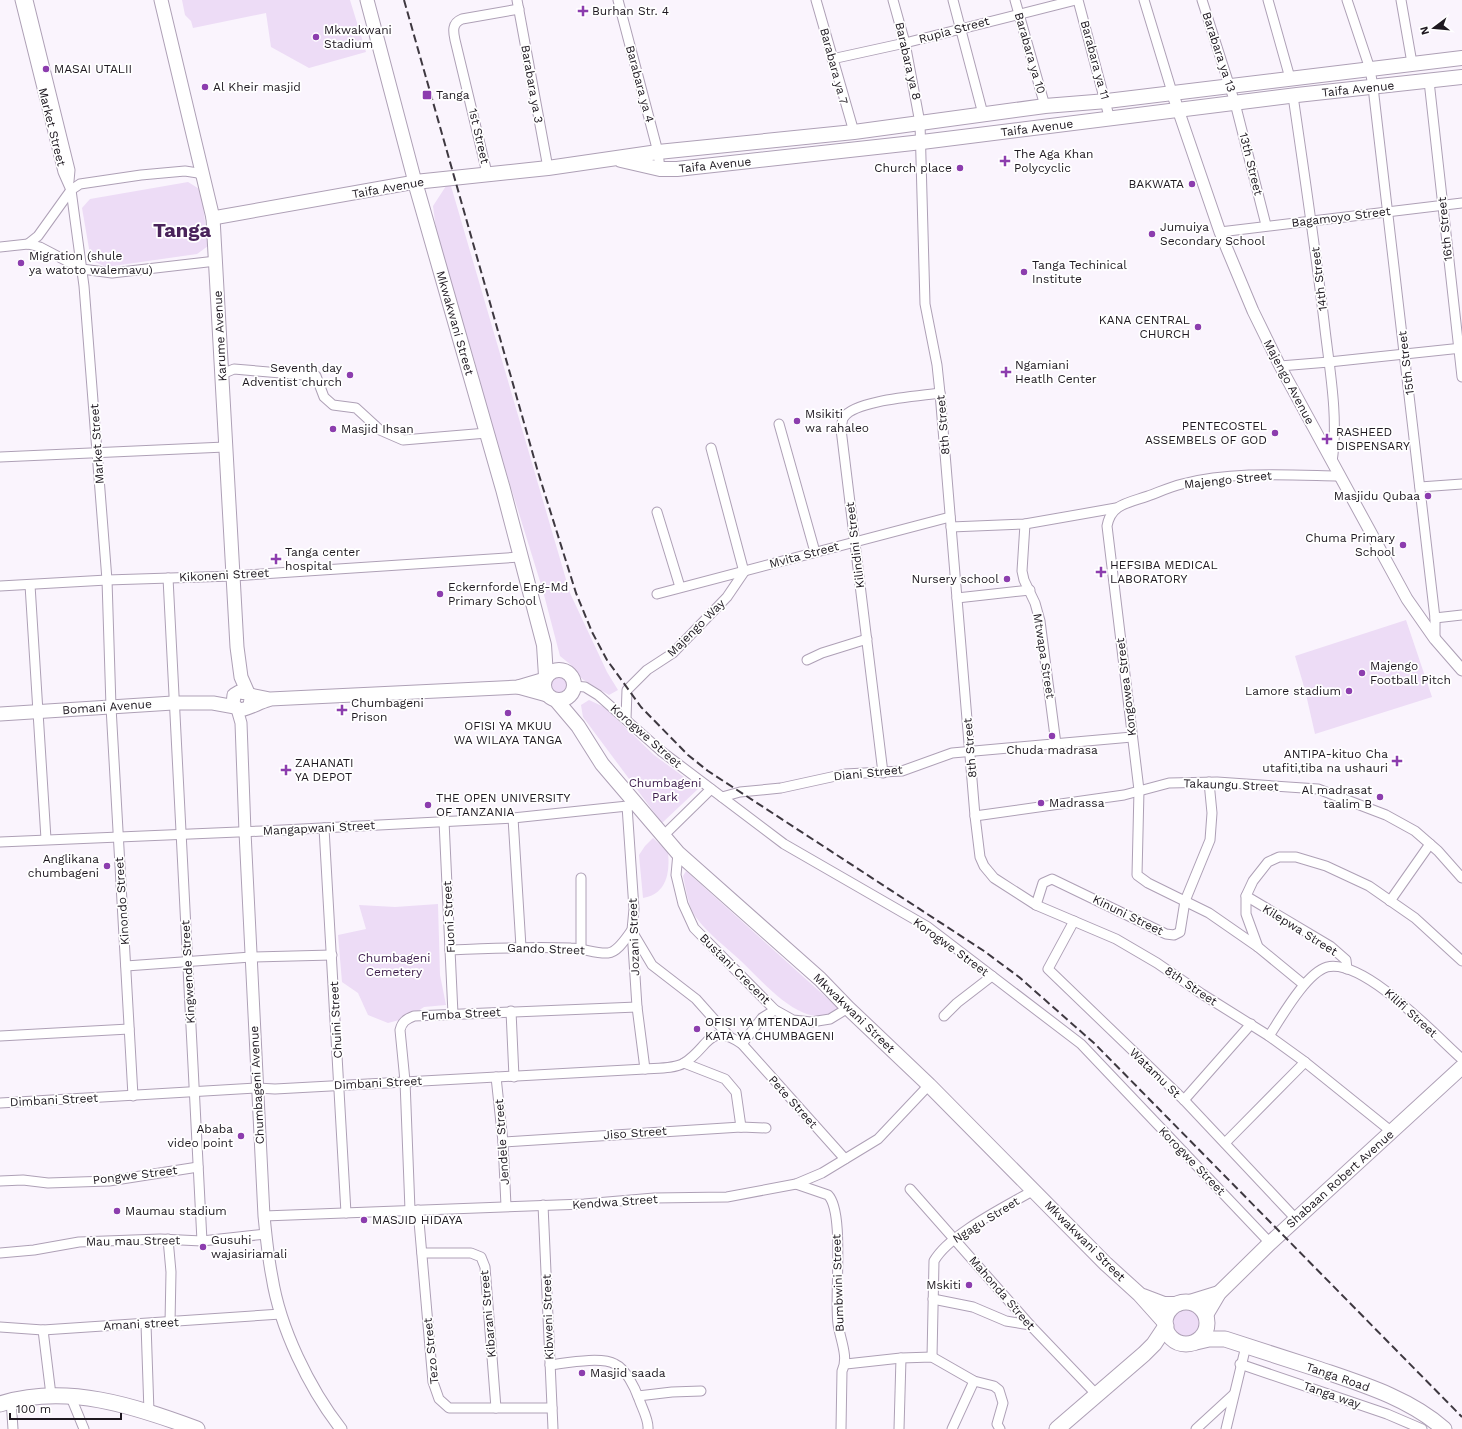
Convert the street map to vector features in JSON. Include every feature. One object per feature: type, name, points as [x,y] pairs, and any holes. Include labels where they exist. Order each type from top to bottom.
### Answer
[{"type":"highway","points":[[1057,1429],[1154,1344],[1166,1324],[1167,1315],[1171,1308],[1184,1303],[1200,1307],[1216,1332],[1225,1339]]},
{"type":"highway","points":[[1166,1324],[1172,1339],[1191,1343],[1203,1336],[1207,1328],[1206,1317]]},
{"type":"highway","points":[[1144,1354],[1165,1347],[1209,1339],[1225,1339]]},
{"type":"highway","name":"Tanga Road","points":[[1225,1339],[1356,1382],[1404,1401],[1433,1427]]},
{"type":"highway","points":[[6,1402],[51,1394],[70,1395],[105,1400],[149,1412],[197,1429]]},
{"type":"main road","name":"Karume Avenue","points":[[161,0],[213,218],[225,447],[242,701]]},
{"type":"main road","name":"Mkwakwani Street","points":[[367,0],[415,182],[487,433],[544,646]]},
{"type":"main road","name":"Taifa Avenue","points":[[213,218],[415,182],[488,173],[548,168],[658,152],[854,132],[1045,106],[1462,58]]},
{"type":"main road","name":"Taifa Avenue","points":[[612,158],[660,169],[734,163],[1110,120],[1235,103],[1462,77]]},
{"type":"main road","points":[[731,145],[734,163]]},
{"type":"main road","points":[[544,646],[563,670],[573,679],[578,726]]},
{"type":"main road","points":[[544,646],[546,678],[544,690],[578,726]]},
{"type":"main road","points":[[242,701],[518,687],[546,678],[551,672],[563,670]]},
{"type":"main road","points":[[518,687],[562,700],[573,690]]},
{"type":"main road","name":"Bomani Avenue","points":[[0,714],[173,703],[242,701]]},
{"type":"main road","name":"Mkwakwani Street","points":[[578,726],[602,764],[632,805],[678,853],[820,979],[848,1008],[929,1085],[1106,1264],[1139,1294]]},
{"type":"main road","name":"Shabaan Robert Avenue","points":[[1219,1293],[1270,1243],[1462,1067]]},
{"type":"main road","points":[[1139,1294],[1164,1304],[1184,1303],[1219,1293]]},
{"type":"main road","points":[[1206,1317],[1219,1293]]},
{"type":"main road","points":[[1139,1294],[1166,1324]]},
{"type":"street","name":"Market Street","points":[[20,0],[63,172],[70,187]]},
{"type":"street","name":"Market Street","points":[[28,0],[70,170],[70,187],[82,269],[107,580],[111,707]]},
{"type":"street","name":"Barabara ya 4","points":[[618,0],[658,152],[660,169]]},
{"type":"street","name":"Barabara ya 7","points":[[816,0],[854,132]]},
{"type":"street","name":"Barabara ya 8","points":[[893,0],[906,43],[920,122],[922,142]]},
{"type":"street","points":[[953,0],[959,28],[984,114]]},
{"type":"street","name":"Barabara ya 10","points":[[1015,0],[1045,106]]},
{"type":"street","name":"Rupia Street","points":[[832,59],[906,43],[959,28],[1077,0]]},
{"type":"street","name":"Barabara ya 11","points":[[1077,0],[1107,100],[1110,120]]},
{"type":"street","points":[[1144,0],[1172,92]]},
{"type":"street","name":"Barabara ya 13","points":[[1202,0],[1235,103]]},
{"type":"street","points":[[1268,0],[1290,78]]},
{"type":"street","name":"15th Street","points":[[1347,0],[1370,69],[1373,87],[1435,618],[1435,639]]},
{"type":"street","points":[[1402,0],[1412,63]]},
{"type":"street","name":"Barabara ya 3","points":[[518,4],[548,168]]},
{"type":"street","name":"1st Street","points":[[488,173],[455,40],[454,26],[456,22],[462,19],[518,4]]},
{"type":"street","name":"16th Street","points":[[1429,81],[1442,205],[1460,348],[1462,377]]},
{"type":"street","name":"Majengo Avenue","points":[[1172,92],[1220,232],[1253,312],[1280,366],[1407,599],[1435,639],[1462,670]]},
{"type":"street","name":"14th Street","points":[[1293,96],[1312,220],[1329,362],[1335,423],[1335,440],[1332,462]]},
{"type":"street","name":"13th Street","points":[[1235,103],[1266,225]]},
{"type":"street","name":"8th Street","points":[[922,142],[925,304],[937,365],[940,393],[975,816],[978,846],[984,866],[999,882],[1036,905],[1116,939],[1157,963],[1202,994],[1251,1024],[1305,1062],[1392,1132]]},
{"type":"street","points":[[28,244],[38,236],[70,187],[80,184],[166,172],[191,171],[198,173],[204,178]]},
{"type":"street","name":"Bagamoyo Street","points":[[1220,232],[1266,225],[1462,203]]},
{"type":"street","points":[[0,248],[28,244],[40,247],[82,269],[112,273],[216,261]]},
{"type":"street","points":[[1280,366],[1460,348]]},
{"type":"street","points":[[222,374],[234,369],[316,376],[324,397],[333,405],[356,408],[380,430],[403,440],[487,433]]},
{"type":"street","name":"Kilindini Street","points":[[883,773],[841,429],[844,417],[855,408],[872,403],[940,393]]},
{"type":"street","points":[[779,424],[815,552]]},
{"type":"street","points":[[0,457],[225,447]]},
{"type":"street","points":[[711,448],[744,572]]},
{"type":"street","name":"Majengo Street","points":[[951,528],[1025,524],[1119,507],[1182,484],[1208,479],[1279,474],[1340,476]]},
{"type":"street","points":[[1420,487],[1462,484]]},
{"type":"street","name":"Kongowea Street","points":[[1119,507],[1109,515],[1107,526],[1139,790],[1137,874],[1148,883],[1185,901]]},
{"type":"street","points":[[656,512],[680,587]]},
{"type":"street","name":"Mvita Street","points":[[657,594],[950,516]]},
{"type":"street","name":"Mtwapa Street","points":[[1025,524],[1022,571],[1040,621],[1056,744]]},
{"type":"street","name":"Kikoneni Street","points":[[0,586],[107,580],[233,576],[520,557]]},
{"type":"street","name":"Majengo Way","points":[[626,719],[627,690],[647,670],[673,653],[727,597],[744,572]]},
{"type":"street","name":"Kingwende Street","points":[[168,578],[173,703],[202,1240]]},
{"type":"street","points":[[30,585],[46,839]]},
{"type":"street","points":[[957,598],[1030,590]]},
{"type":"street","points":[[1435,618],[1462,615]]},
{"type":"street","points":[[807,660],[822,653],[867,639]]},
{"type":"street","name":"Korogwe Street","points":[[573,690],[585,687],[598,695],[660,751],[784,844],[928,927],[1081,1044],[1270,1243]]},
{"type":"street","name":"Chumbageni Avenue","points":[[242,701],[241,724],[245,832],[257,1088],[266,1234],[272,1278],[281,1314],[300,1361],[329,1414],[341,1429]]},
{"type":"street","name":"Kinondo Street","points":[[111,707],[133,1096]]},
{"type":"street","name":"Diani Street","points":[[722,798],[740,792],[781,788],[845,774],[902,771],[952,753],[1132,737]]},
{"type":"street","name":"Takaungu Street","points":[[975,816],[1124,795],[1170,783],[1209,782],[1318,789],[1386,815],[1415,831],[1430,844],[1462,878]]},
{"type":"street","name":"Kinuni Street","points":[[1036,905],[1043,883],[1052,878],[1166,934],[1174,935],[1180,932],[1185,901],[1210,840],[1212,813],[1209,782]]},
{"type":"street","points":[[663,836],[711,789]]},
{"type":"street","name":"Mangapwani Street","points":[[0,842],[245,832],[513,818],[632,805]]},
{"type":"street","name":"Jozani Street","points":[[632,805],[634,909],[632,930],[637,1007],[645,1069]]},
{"type":"street","points":[[513,818],[522,947]]},
{"type":"street","name":"Fuoni Street","points":[[444,821],[454,1014]]},
{"type":"street","name":"Chuini Street","points":[[324,828],[340,1085],[346,1213]]},
{"type":"street","points":[[1390,901],[1430,844]]},
{"type":"street","name":"Bustani Crecent","points":[[678,853],[676,875],[683,904],[694,928],[775,1010],[793,1020],[812,1022],[830,1019],[848,1008]]},
{"type":"street","points":[[1258,948],[1246,914],[1246,896],[1253,881],[1268,862],[1279,857],[1296,857],[1334,869],[1369,886],[1414,918],[1462,961]]},
{"type":"street","points":[[581,878],[581,948]]},
{"type":"street","name":"Kilepwa Street","points":[[1246,896],[1330,946],[1346,960],[1347,969]]},
{"type":"street","points":[[1185,901],[1209,913],[1258,948],[1303,984]]},
{"type":"street","name":"Watamu St","points":[[1074,921],[1048,969],[1184,1100],[1296,1219]]},
{"type":"street","points":[[632,930],[652,965],[696,999],[729,1036],[742,1044],[762,1018],[775,1010]]},
{"type":"street","name":"Gando Street","points":[[450,950],[522,947],[581,948],[608,953],[614,951],[624,942],[632,930]]},
{"type":"street","points":[[126,966],[251,957],[332,955]]},
{"type":"street","name":"Kilifi Street","points":[[1268,1036],[1303,984],[1327,967],[1347,969],[1384,988],[1462,1059]]},
{"type":"street","points":[[944,1016],[957,1003],[992,976]]},
{"type":"street","name":"Fumba Street","points":[[414,1210],[400,1030],[401,1024],[407,1018],[414,1016],[511,1011],[637,1007]]},
{"type":"street","points":[[511,1011],[514,1077]]},
{"type":"street","points":[[1184,1100],[1251,1024]]},
{"type":"street","points":[[0,1036],[129,1029]]},
{"type":"street","points":[[729,1036],[715,1035],[684,1063],[725,1079],[736,1092],[741,1127]]},
{"type":"street","name":"Pete Street","points":[[742,1044],[845,1160]]},
{"type":"street","points":[[1225,1143],[1305,1062]]},
{"type":"street","name":"Dimbani Street","points":[[0,1103],[257,1088],[275,1089],[405,1081],[514,1077],[645,1069],[684,1063]]},
{"type":"street","name":"Jendele Street","points":[[496,1077],[503,1142],[506,1206]]},
{"type":"street","name":"Kendwa Street","points":[[264,1216],[543,1205],[654,1198],[727,1197],[796,1184],[822,1173],[878,1139],[929,1085]]},
{"type":"street","name":"Jiso Street","points":[[503,1142],[741,1127],[766,1128]]},
{"type":"street","name":"Pongwe Street","points":[[0,1181],[23,1180],[48,1183],[109,1181],[198,1167]]},
{"type":"street","name":"Bumbwini Street","points":[[796,1184],[828,1195],[833,1204],[839,1251],[836,1292],[837,1323],[846,1364],[842,1371],[841,1429]]},
{"type":"street","name":"Mahonda Street","points":[[910,1189],[1030,1325],[1097,1395]]},
{"type":"street","name":"Ngagu Street","points":[[932,1357],[934,1261],[937,1255],[954,1239],[1034,1190]]},
{"type":"street","name":"Kibweni Street","points":[[543,1205],[553,1429]]},
{"type":"street","name":"Tezo Street","points":[[414,1210],[422,1254],[433,1382],[439,1399],[449,1408],[552,1408]]},
{"type":"street","name":"Mau mau Street","points":[[0,1253],[20,1252],[79,1242],[168,1239],[202,1240],[266,1234]]},
{"type":"street","points":[[168,1239],[171,1272],[170,1323]]},
{"type":"street","name":"Kibarani Street","points":[[422,1254],[471,1253],[481,1257],[485,1267],[496,1408]]},
{"type":"street","points":[[933,1299],[973,1308],[1006,1322],[1030,1325]]},
{"type":"street","name":"Amani street","points":[[0,1327],[43,1330],[170,1323],[281,1314]]},
{"type":"street","points":[[146,1324],[149,1412]]},
{"type":"street","points":[[43,1330],[51,1394]]},
{"type":"street","points":[[1226,1429],[1240,1364],[1246,1346]]},
{"type":"street","points":[[846,1364],[901,1358],[932,1357],[974,1381],[994,1386],[999,1390],[1003,1403],[997,1424],[1000,1429]]},
{"type":"street","points":[[898,1429],[901,1358]]},
{"type":"street","points":[[550,1364],[580,1361],[615,1363],[625,1373],[638,1396],[648,1429]]},
{"type":"street","name":"Tanga way","points":[[1240,1364],[1388,1414],[1433,1427]]},
{"type":"street","points":[[952,1429],[974,1381]]},
{"type":"street","points":[[638,1396],[672,1392],[701,1391]]},
{"type":"street","points":[[70,1395],[84,1429]]},
{"type":"street","points":[[1196,1429],[1233,1395]]},
{"type":"street","points":[[6,1402],[13,1429]]},
{"type":"green space","name":"Mkwakwani Stadium","points":[[182,0],[350,0],[366,52],[309,68],[271,47],[266,13],[193,28],[191,21],[185,15]]},
{"type":"green space","points":[[188,182],[201,190],[208,246],[197,254],[106,267],[91,260],[82,208],[90,199]]},
{"type":"green space","points":[[446,186],[451,186],[570,593],[607,672],[618,690],[609,695],[582,679],[571,665],[560,656],[543,591],[491,423],[474,359],[438,245],[433,206]]},
{"type":"green space","name":"Majengo Football Pitch","points":[[1406,620],[1432,697],[1315,734],[1305,690],[1295,656]]},
{"type":"green space","points":[[558,675],[565,678],[568,685],[565,692],[558,695],[551,692],[548,685],[551,678]]},
{"type":"green space","name":"Chumbageni Park","points":[[589,700],[604,707],[654,755],[699,788],[662,823],[583,717],[581,705]]},
{"type":"green space","points":[[653,838],[668,852],[667,874],[662,887],[657,892],[651,896],[643,898],[639,855]]},
{"type":"green space","points":[[686,871],[838,1008],[831,1013],[822,1016],[809,1015],[795,1009],[771,990],[711,934],[695,916],[689,902],[683,876]]},
{"type":"green space","name":"Chumbageni Cemetery","points":[[438,904],[440,975],[446,1005],[424,1007],[407,1018],[388,1023],[368,1015],[358,993],[342,982],[338,935],[366,929],[359,905],[395,907]]},
{"type":"green space","points":[[1187,1310],[1198,1314],[1202,1325],[1198,1336],[1187,1340],[1176,1336],[1172,1325],[1176,1314]]},
{"type":"railway","points":[[404,0],[538,472],[576,593],[592,632],[607,660],[641,707],[688,755],[708,771],[984,951],[1019,977],[1095,1044],[1462,1417]]},
{"type":"place","name":"Burhan Str. 4","points":[[583,11]]},
{"type":"place","name":"Mkwakwani Stadium","points":[[316,37]]},
{"type":"place","name":"MASAI UTALII","points":[[46,69]]},
{"type":"place","name":"Al Kheir masjid","points":[[205,87]]},
{"type":"place","name":"Tanga","points":[[427,95]]},
{"type":"place","name":"The Aga Khan Polycyclic","points":[[1005,161]]},
{"type":"place","name":"Church place","points":[[960,168]]},
{"type":"place","name":"BAKWATA","points":[[1192,184]]},
{"type":"place","name":"Jumuiya Secondary School","points":[[1152,234]]},
{"type":"place","name":"Migration (shule ya watoto walemavu)","points":[[21,263]]},
{"type":"place","name":"Tanga Techinical Institute","points":[[1024,272]]},
{"type":"place","name":"KANA CENTRAL CHURCH","points":[[1198,327]]},
{"type":"place","name":"Ngamiani Heatlh Center","points":[[1006,372]]},
{"type":"place","name":"Seventh day Adventist church","points":[[350,375]]},
{"type":"place","name":"Msikiti wa rahaleo","points":[[797,421]]},
{"type":"place","name":"Masjid Ihsan","points":[[333,429]]},
{"type":"place","name":"PENTECOSTEL ASSEMBELS OF GOD","points":[[1275,433]]},
{"type":"place","name":"RASHEED DISPENSARY","points":[[1327,439]]},
{"type":"place","name":"Masjidu Qubaa","points":[[1428,496]]},
{"type":"place","name":"Chuma Primary School","points":[[1403,545]]},
{"type":"place","name":"Tanga center hospital","points":[[276,559]]},
{"type":"place","name":"HEFSIBA MEDICAL LABORATORY","points":[[1101,572]]},
{"type":"place","name":"Nursery school","points":[[1007,579]]},
{"type":"place","name":"Eckernforde Eng-Md Primary School","points":[[440,594]]},
{"type":"place","name":"Majengo Football Pitch","points":[[1362,673]]},
{"type":"place","name":"Lamore stadium","points":[[1349,691]]},
{"type":"place","name":"Chumbageni Prison","points":[[342,710]]},
{"type":"place","name":"OFISI YA MKUU WA WILAYA TANGA","points":[[508,713]]},
{"type":"place","name":"Chuda madrasa","points":[[1052,736]]},
{"type":"place","name":"ANTIPA-kituo Cha utafiti,tiba na ushauri","points":[[1397,761]]},
{"type":"place","name":"ZAHANATI YA DEPOT","points":[[286,770]]},
{"type":"place","name":"Al madrasat taalim B","points":[[1380,797]]},
{"type":"place","name":"Madrassa","points":[[1041,803]]},
{"type":"place","name":"THE OPEN UNIVERSITY OF TANZANIA","points":[[428,805]]},
{"type":"place","name":"Anglikana chumbageni","points":[[107,866]]},
{"type":"place","name":"OFISI YA MTENDAJI KATA YA CHUMBAGENI","points":[[697,1029]]},
{"type":"place","name":"Ababa video point","points":[[241,1136]]},
{"type":"place","name":"Maumau stadium","points":[[117,1211]]},
{"type":"place","name":"MASJID HIDAYA","points":[[364,1220]]},
{"type":"place","name":"Gusuhi wajasiriamali","points":[[203,1247]]},
{"type":"place","name":"Mskiti","points":[[969,1285]]},
{"type":"place","name":"Masjid saada","points":[[582,1373]]},
{"type":"district","name":"Tanga","points":[[182,230]]}]
